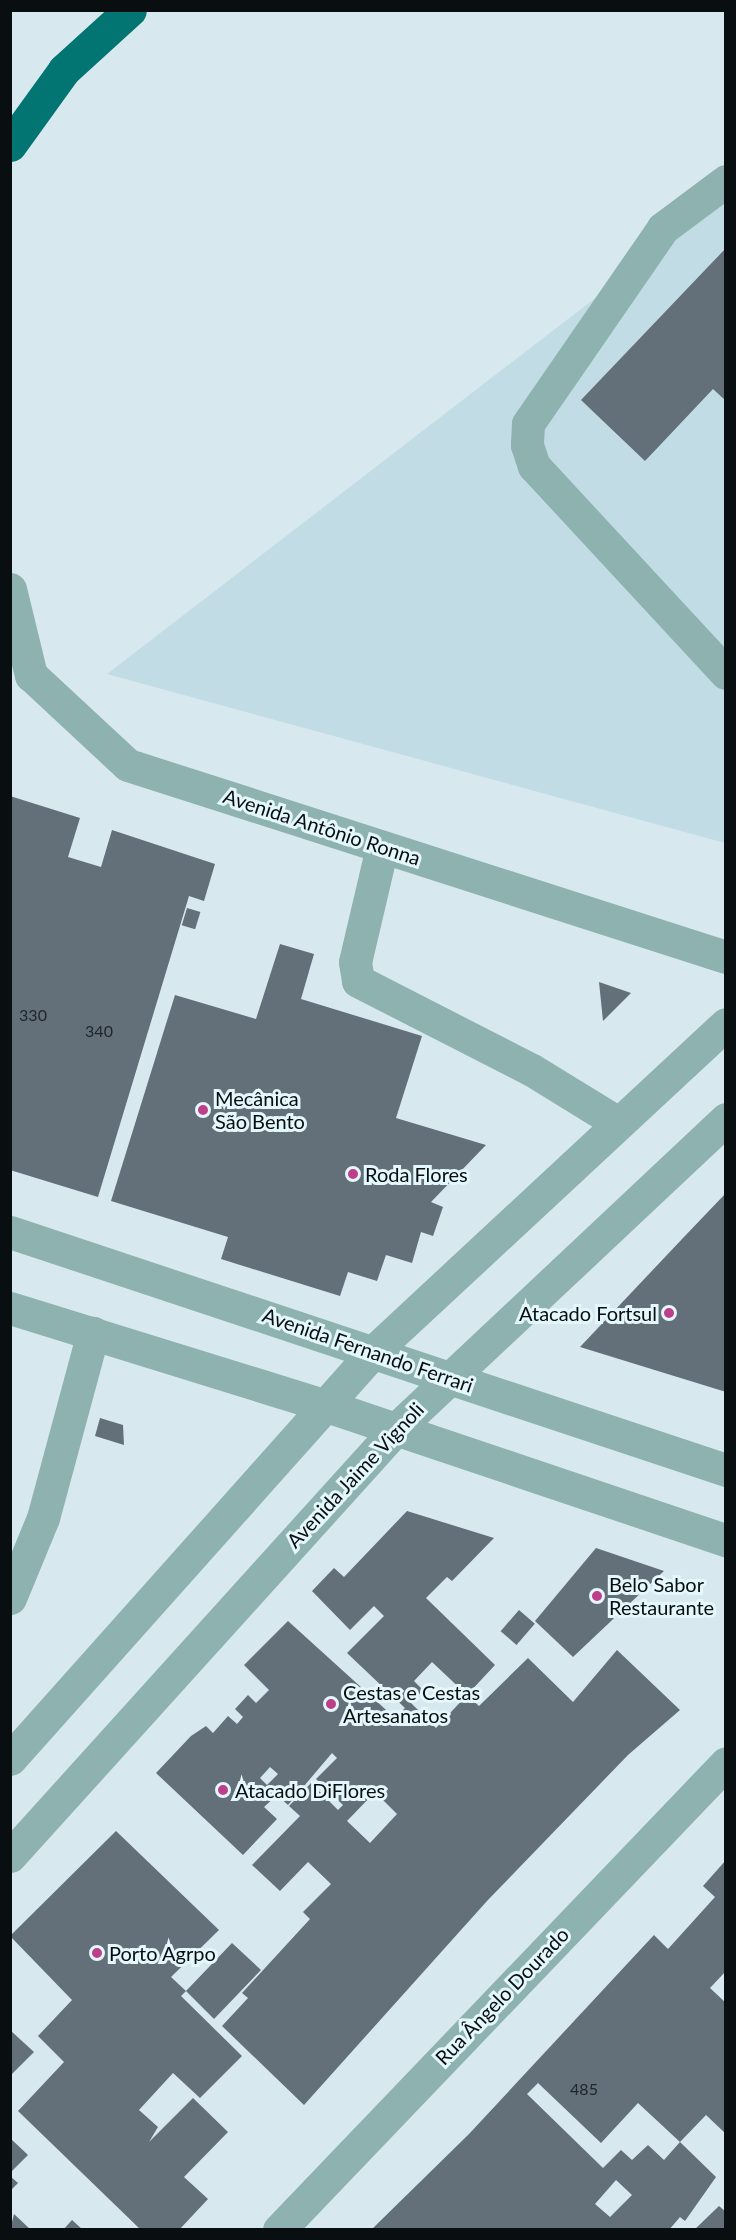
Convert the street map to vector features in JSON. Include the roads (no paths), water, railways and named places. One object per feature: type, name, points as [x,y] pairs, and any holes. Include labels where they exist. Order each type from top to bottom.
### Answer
[{"type":"highway","points":[[10,145],[64,70],[130,10]]},
{"type":"street","points":[[726,180],[663,228],[528,423],[527,446],[534,466],[726,673]]},
{"type":"street","name":"Avenida Antônio Ronna","points":[[10,590],[31,675],[128,765],[726,957]]},
{"type":"street","points":[[382,847],[355,962],[358,981],[532,1070],[618,1123]]},
{"type":"street","points":[[10,1759],[374,1351],[726,1024]]},
{"type":"street","name":"Avenida Jaime Vignoli","points":[[10,1856],[396,1428],[447,1377],[726,1119]]},
{"type":"street","name":"Avenida Fernando Ferrari","points":[[10,1232],[374,1351],[726,1470]]},
{"type":"street","points":[[10,1308],[396,1428],[726,1539]]},
{"type":"street","points":[[10,1598],[43,1518],[93,1333]]},
{"type":"street","name":"Rua Ângelo Dourado","points":[[279,2229],[726,1763]]},
{"type":"place","name":"Mecânica São Bento","points":[[203,1110]]},
{"type":"place","name":"Roda Flores","points":[[353,1174]]},
{"type":"place","name":"Atacado Fortsul","points":[[669,1313]]},
{"type":"place","name":"Belo Sabor Restaurante","points":[[597,1596]]},
{"type":"place","name":"Cestas e Cestas Artesanatos","points":[[331,1704]]},
{"type":"place","name":"Atacado DiFlores","points":[[223,1790]]},
{"type":"place","name":"Porto Agrpo","points":[[97,1953]]}]
